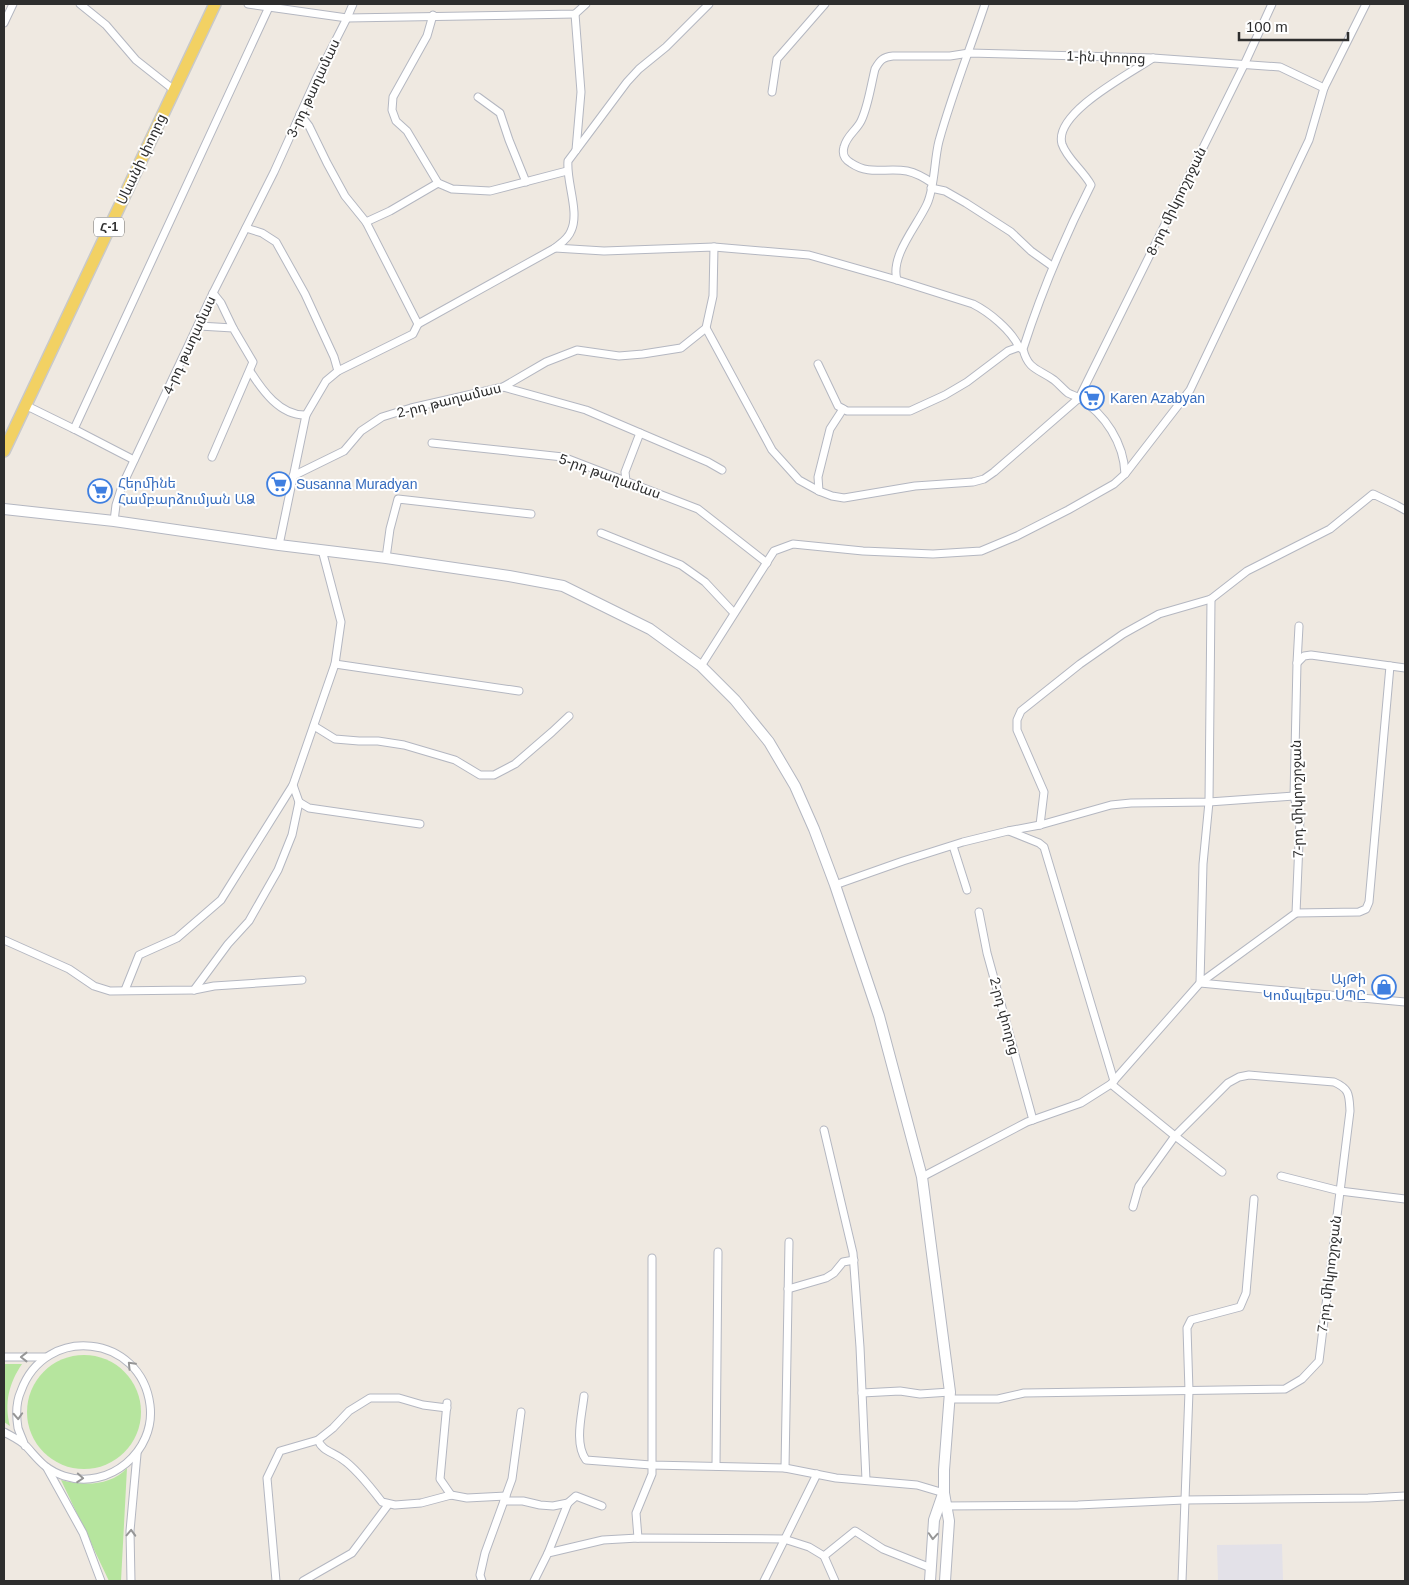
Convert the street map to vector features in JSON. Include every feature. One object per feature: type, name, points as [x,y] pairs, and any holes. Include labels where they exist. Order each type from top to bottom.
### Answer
[{"type":"main road","name":"Սևանի փողոց","points":[[4,451],[215,4]]},
{"type":"main road","points":[[4,509],[114,521],[279,545],[386,558],[501,574],[563,586],[650,629],[701,666],[735,700],[769,742],[795,786],[814,829],[879,1016],[922,1177],[950,1396],[943,1506],[949,1521],[945,1581]]},
{"type":"main road","points":[[930,1581],[934,1520],[943,1506]]},
{"type":"street","points":[[4,22],[13,4]]},
{"type":"street","points":[[80,4],[106,25],[136,60],[174,90]]},
{"type":"street","points":[[248,4],[347,18],[575,14],[586,4]]},
{"type":"street","name":"3-րդ թաղամաս","points":[[274,172],[317,77],[353,4]]},
{"type":"street","points":[[279,545],[306,415],[326,381],[338,371],[413,334],[418,324],[565,240],[572,231],[574,214],[567,171],[568,161],[627,82],[639,69],[666,47],[709,4]]},
{"type":"street","points":[[772,92],[777,59],[825,4]]},
{"type":"street","points":[[897,280],[895,272],[896,263],[928,202],[938,144],[958,80],[986,4]]},
{"type":"street","name":"8-րդ միկրոշրջան","points":[[1079,398],[1244,65],[1272,4]]},
{"type":"street","points":[[701,666],[774,551],[793,544],[872,552],[934,554],[981,551],[1017,536],[1068,510],[1114,484],[1125,474],[1190,390],[1309,140],[1324,88],[1366,4]]},
{"type":"street","points":[[74,429],[270,7]]},
{"type":"street","points":[[575,14],[581,92],[576,150]]},
{"type":"street","points":[[433,16],[427,36],[393,98],[392,110],[396,121],[407,131],[438,183],[452,189],[490,191],[567,171]]},
{"type":"street","name":"1-ին փողոց","points":[[931,185],[926,178],[906,171],[863,170],[846,160],[843,154],[847,138],[861,121],[875,69],[883,58],[892,56],[950,56],[969,53],[1153,58],[1280,67],[1324,88]]},
{"type":"street","points":[[1021,348],[1052,266],[1090,186],[1086,176],[1066,153],[1062,144],[1062,131],[1071,118],[1085,104],[1112,83],[1153,58]]},
{"type":"street","points":[[478,97],[500,113],[508,140],[526,182]]},
{"type":"street","points":[[300,114],[309,126],[345,196],[366,222],[418,324]]},
{"type":"street","name":"4-րդ թաղամաս","points":[[114,521],[116,505],[122,486],[213,293],[274,172]]},
{"type":"street","points":[[366,222],[390,211],[438,183]]},
{"type":"street","points":[[931,185],[966,203],[1011,232],[1052,266]]},
{"type":"street","points":[[246,228],[262,233],[276,242],[305,294],[334,357],[338,371]]},
{"type":"street","points":[[554,248],[604,251],[714,247],[809,255],[897,280],[979,307],[1010,333],[1031,366],[1053,379],[1069,394],[1079,398],[1096,412],[1112,430],[1122,452],[1125,474]]},
{"type":"street","points":[[714,247],[713,296],[706,328],[772,450],[799,480],[819,491],[844,498],[915,486],[973,482],[984,479],[1079,398]]},
{"type":"street","points":[[212,457],[253,362],[221,303],[213,293]]},
{"type":"street","points":[[199,326],[233,328]]},
{"type":"street","name":"2-րդ թաղամաս","points":[[293,476],[344,451],[361,431],[382,417],[411,408],[504,387],[546,362],[577,350],[619,356],[680,348],[706,328]]},
{"type":"street","points":[[818,364],[838,406],[843,409],[847,411],[910,411],[967,382],[1008,351],[1021,348]]},
{"type":"street","points":[[250,371],[258,385],[272,400],[290,412],[306,415]]},
{"type":"street","points":[[504,387],[586,410],[708,462],[722,470]]},
{"type":"street","points":[[25,405],[134,460]]},
{"type":"street","points":[[819,491],[818,476],[830,430],[843,409]]},
{"type":"street","points":[[626,481],[625,472],[640,433]]},
{"type":"street","name":"5-րդ թաղամաս","points":[[432,443],[563,457],[698,509],[767,563]]},
{"type":"street","points":[[1040,825],[1044,792],[1017,730],[1017,720],[1021,711],[1080,664],[1123,634],[1159,614],[1211,599],[1247,571],[1330,529],[1373,494],[1405,510]]},
{"type":"street","points":[[386,558],[390,529],[398,499],[531,514]]},
{"type":"street","points":[[601,533],[681,565],[705,582],[734,613]]},
{"type":"street","points":[[125,990],[139,955],[176,938],[221,900],[293,785],[335,664],[341,622],[322,550]]},
{"type":"street","points":[[1200,983],[1203,864],[1209,802],[1211,599]]},
{"type":"street","name":"7-րդ միկրոշրջան","points":[[1296,913],[1300,819],[1294,796],[1296,663],[1299,626]]},
{"type":"street","points":[[1296,663],[1304,656],[1311,655],[1405,668]]},
{"type":"street","points":[[335,664],[519,692]]},
{"type":"street","points":[[922,1177],[1033,1120],[1081,1103],[1113,1082],[1200,983],[1296,913],[1359,912],[1366,909],[1369,902],[1390,666]]},
{"type":"street","points":[[314,726],[335,738],[404,745],[456,760],[480,776],[494,775],[516,764],[569,716]]},
{"type":"street","points":[[194,990],[228,944],[249,920],[278,870],[292,835],[299,802],[293,785]]},
{"type":"street","points":[[835,885],[953,846],[1008,831],[1040,825],[1111,805],[1209,802],[1294,796]]},
{"type":"street","points":[[299,802],[309,808],[420,824]]},
{"type":"street","points":[[1008,831],[1039,843],[1044,847],[1113,1082],[1175,1136],[1222,1172]]},
{"type":"street","points":[[953,846],[967,890]]},
{"type":"street","name":"2-րդ փողոց","points":[[979,912],[988,953],[1033,1120]]},
{"type":"street","points":[[4,940],[69,969],[94,986],[110,991],[194,990],[214,986],[302,980]]},
{"type":"street","points":[[1200,983],[1405,1002]]},
{"type":"street","name":"7-րդ միկրոշրջան","points":[[862,1393],[900,1391],[998,1400],[1024,1393],[1285,1389],[1302,1378],[1319,1361],[1350,1111],[1348,1094],[1344,1086],[1334,1082],[1249,1075],[1239,1077],[1228,1083],[1175,1136],[1139,1186],[1133,1207]]},
{"type":"street","points":[[824,1130],[854,1260],[866,1480]]},
{"type":"street","points":[[1281,1176],[1340,1192],[1405,1199]]},
{"type":"street","points":[[1182,1581],[1189,1391],[1187,1328],[1191,1320],[1240,1307],[1246,1293],[1254,1199]]},
{"type":"street","points":[[785,1468],[789,1242]]},
{"type":"street","points":[[716,1466],[718,1252]]},
{"type":"street","points":[[638,1538],[636,1513],[652,1474],[652,1258]]},
{"type":"street","points":[[788,1289],[826,1278],[834,1273],[843,1262],[854,1260]]},
{"type":"street","points":[[4,1432],[25,1446],[47,1468],[65,1476],[85,1479],[104,1476],[122,1467],[137,1454],[148,1435],[152,1414],[149,1393],[140,1374],[125,1358],[106,1348],[85,1345],[64,1348],[45,1357],[33,1368],[24,1381],[18,1396],[18,1428],[25,1446]]},
{"type":"street","points":[[4,1357],[45,1357]]},
{"type":"street","points":[[584,1396],[580,1440],[582,1454],[586,1460],[651,1465],[785,1468],[836,1478],[917,1485],[944,1493]]},
{"type":"street","points":[[276,1581],[267,1478],[280,1452],[318,1440],[349,1411],[370,1398],[399,1398],[423,1405],[447,1406],[440,1479],[451,1495]]},
{"type":"street","points":[[482,1581],[480,1575],[485,1553],[512,1479],[521,1412]]},
{"type":"street","points":[[318,1440],[324,1449],[343,1459],[382,1502],[388,1505],[421,1503],[451,1495],[467,1498],[505,1499],[553,1506],[568,1503]]},
{"type":"street","points":[[131,1581],[130,1531],[137,1454]]},
{"type":"street","points":[[47,1468],[83,1533],[101,1581]]},
{"type":"street","points":[[764,1581],[817,1474]]},
{"type":"street","points":[[534,1581],[548,1553],[568,1503],[576,1496],[602,1506]]},
{"type":"street","points":[[943,1506],[1078,1505],[1184,1500],[1405,1496]]},
{"type":"street","points":[[303,1581],[352,1553],[388,1505]]},
{"type":"street","points":[[824,1556],[855,1531],[883,1549],[931,1568]]},
{"type":"street","points":[[548,1553],[603,1540],[638,1538],[784,1539],[809,1547],[824,1556],[835,1581]]},
{"type":"shaded area","points":[[1282,1544],[1283,1581],[1218,1581],[1217,1545]]},
{"type":"green space","points":[[84,1355],[106,1359],[124,1372],[137,1390],[141,1412],[137,1434],[124,1452],[106,1465],[84,1469],[62,1465],[44,1452],[31,1434],[27,1412],[31,1390],[44,1372],[62,1359]]},
{"type":"green space","points":[[4,1364],[22,1364],[14,1378],[9,1394],[8,1418],[10,1426],[4,1422]]},
{"type":"green space","points":[[127,1468],[121,1581],[109,1581],[61,1480],[87,1484],[96,1483],[113,1478]]},
{"type":"place","name":"Karen Azabyan","points":[[1092,398]]},
{"type":"place","name":"Susanna Muradyan","points":[[279,484]]},
{"type":"place","name":"Հերմինե Համբարձումյան ԱՁ","points":[[100,491]]},
{"type":"place","name":"ԱյԹի Կոմպլեքս ՍՊԸ","points":[[1384,987]]}]
